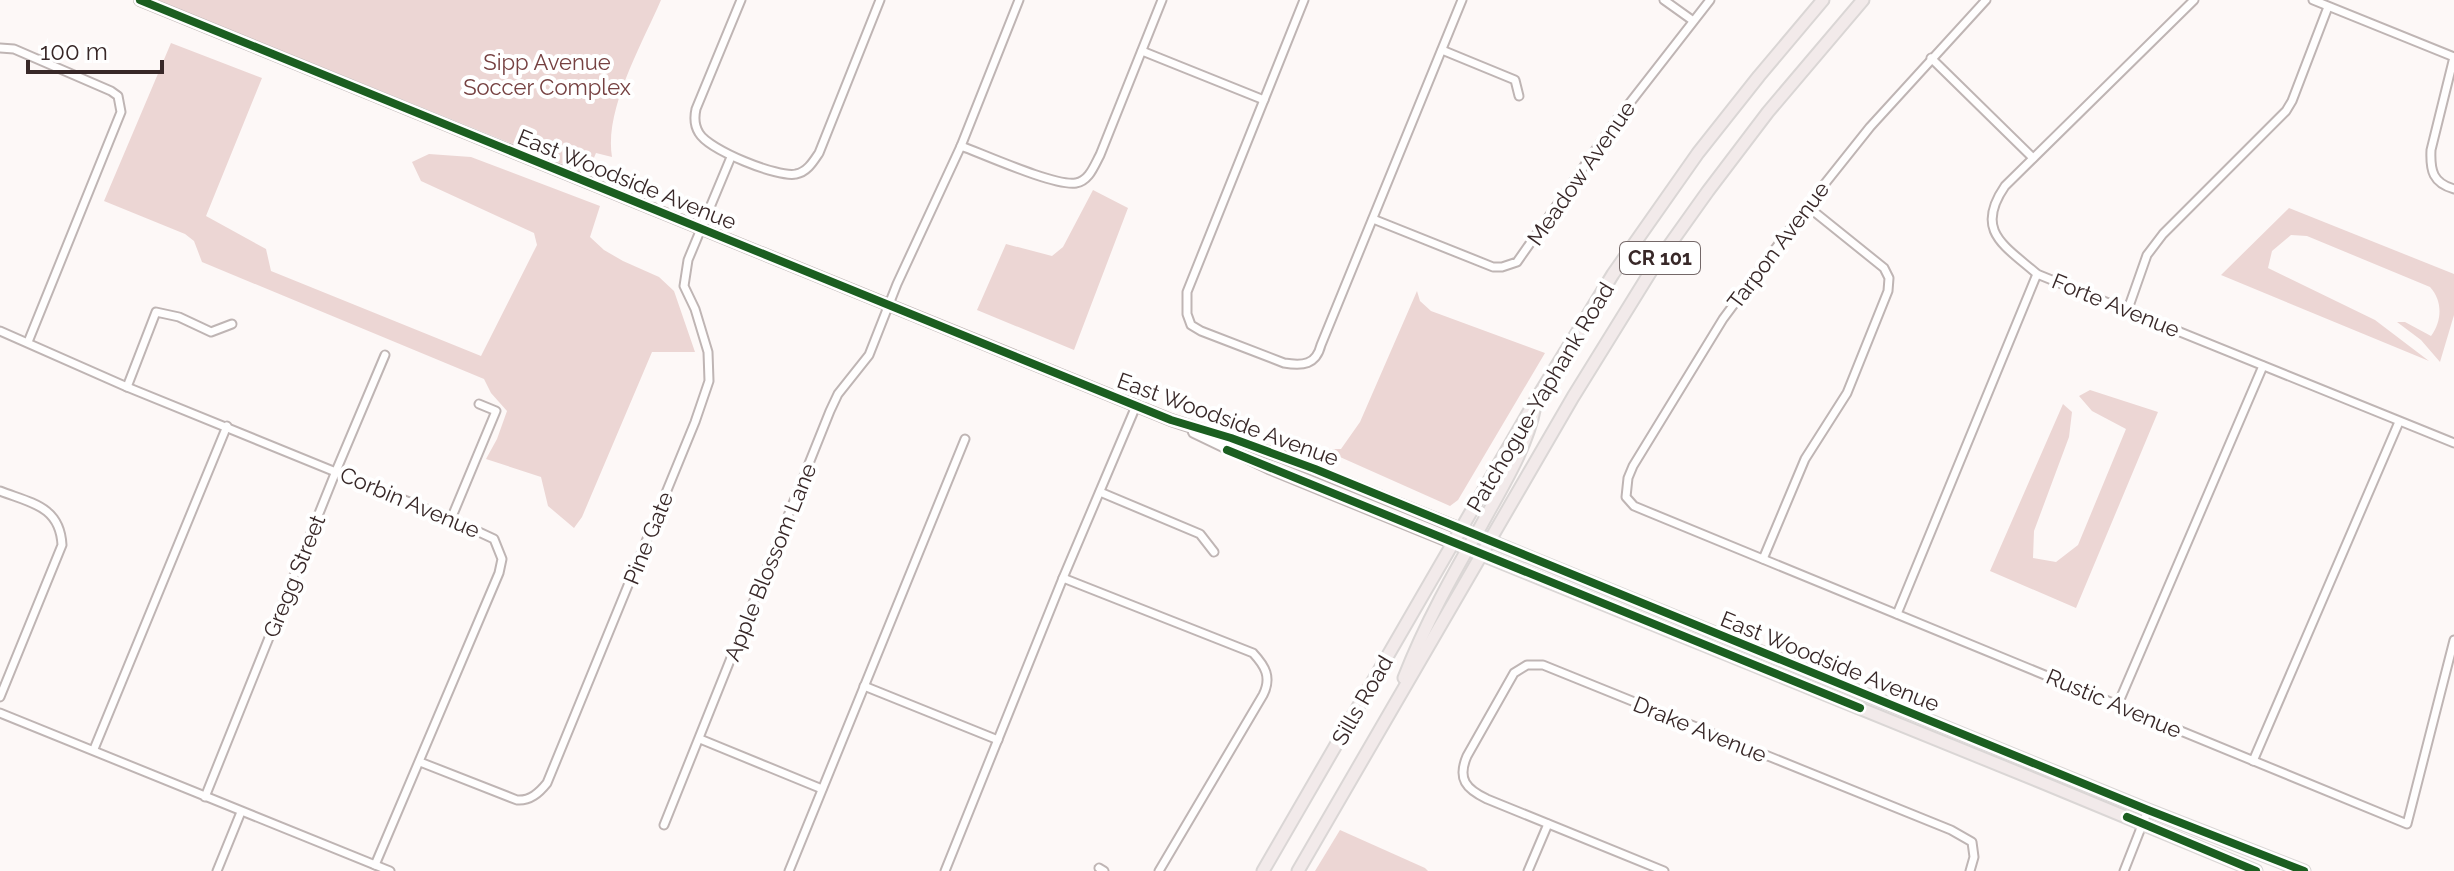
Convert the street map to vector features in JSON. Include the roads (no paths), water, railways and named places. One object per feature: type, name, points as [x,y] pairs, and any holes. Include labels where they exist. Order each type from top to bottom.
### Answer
[{"type":"main road","name":"East Woodside Avenue","points":[[140,0],[1136,406],[1280,456],[2304,871]]},
{"type":"main road","name":"Patchogue-Yaphank Road","points":[[1461,529],[1613,274],[1669,193],[1759,76],[1823,0]]},
{"type":"main road","name":"Patchogue-Yaphank Road","points":[[1490,540],[1597,355],[1651,271],[1768,112],[1863,0]]},
{"type":"main road","points":[[1391,709],[1430,618],[1521,447],[1532,422],[1537,398]]},
{"type":"main road","name":"East Woodside Avenue","points":[[1171,420],[1225,449],[2256,871]]},
{"type":"main road","name":"Sills Road","points":[[1263,871],[1461,529]]},
{"type":"main road","name":"Sills Road","points":[[1298,871],[1490,540]]},
{"type":"street","points":[[741,0],[696,109],[694,121],[706,142],[731,157],[785,175],[798,174],[810,167],[819,153],[880,0]]},
{"type":"street","name":"Apple Blossom Lane","points":[[664,825],[830,411],[838,394],[869,355],[961,146],[1019,0]]},
{"type":"street","points":[[961,146],[1055,181],[1074,184],[1086,179],[1100,155],[1162,0]]},
{"type":"street","points":[[1304,0],[1187,292],[1187,314],[1191,325],[1284,363],[1299,365],[1310,363],[1319,356],[1462,0]]},
{"type":"street","points":[[1664,0],[1692,20]]},
{"type":"street","name":"Meadow Avenue","points":[[1373,219],[1493,267],[1517,262],[1602,140],[1710,0]]},
{"type":"street","name":"Tarpon Avenue","points":[[1646,511],[1634,506],[1626,497],[1628,478],[1723,319],[1870,127],[1986,0]]},
{"type":"street","name":"Forte Avenue","points":[[2194,0],[2005,186],[1997,197],[1990,217],[1994,233],[2037,274],[2454,443]]},
{"type":"street","points":[[2313,0],[2454,57],[2430,163],[2432,174],[2439,183],[2454,189]]},
{"type":"street","points":[[2128,309],[2147,255],[2163,234],[2286,111],[2328,7]]},
{"type":"street","points":[[0,48],[14,49],[103,86],[118,96],[121,104],[116,125],[28,342]]},
{"type":"street","points":[[1442,50],[1515,80],[1519,96]]},
{"type":"street","points":[[1142,51],[1264,100]]},
{"type":"street","points":[[1931,58],[2033,158]]},
{"type":"street","name":"Pine Gate","points":[[420,762],[517,800],[525,801],[547,783],[709,381],[705,343],[684,286],[688,260],[731,157]]},
{"type":"street","points":[[1763,559],[1805,459],[1847,393],[1888,291],[1889,278],[1884,268],[1807,206]]},
{"type":"street","points":[[1897,614],[2037,274]]},
{"type":"street","points":[[127,387],[156,312],[179,317],[211,332],[232,324]]},
{"type":"street","name":"Corbin Avenue","points":[[0,331],[494,539],[502,559],[499,573],[375,865]]},
{"type":"street","name":"Gregg Street","points":[[205,797],[385,355]]},
{"type":"street","points":[[2118,704],[2263,366]]},
{"type":"street","points":[[451,519],[496,411],[479,404]]},
{"type":"street","points":[[945,871],[1136,406]]},
{"type":"street","points":[[2253,761],[2399,422]]},
{"type":"street","points":[[94,749],[227,426]]},
{"type":"street","points":[[789,871],[965,439]]},
{"type":"street","points":[[0,491],[51,513],[57,522],[62,545],[0,697]]},
{"type":"street","points":[[1100,492],[1200,534],[1214,552]]},
{"type":"street","name":"Rustic Avenue","points":[[1646,511],[2407,824],[2454,640]]},
{"type":"street","points":[[1063,578],[1253,653],[1268,674],[1263,695],[1159,871]]},
{"type":"street","name":"Drake Avenue","points":[[1548,824],[1473,792],[1464,782],[1462,768],[1514,673],[1527,665],[1543,665],[1962,835],[1972,842],[1974,857],[1970,871]]},
{"type":"street","points":[[864,686],[998,740]]},
{"type":"street","points":[[0,713],[390,871]]},
{"type":"street","points":[[700,739],[822,789]]},
{"type":"street","points":[[2124,871],[2148,810]]},
{"type":"street","points":[[217,871],[241,812]]},
{"type":"street","points":[[1528,871],[1548,824],[1664,871]]},
{"type":"park label","name":"Sipp Avenue Soccer Complex","points":[[547,74]]}]
